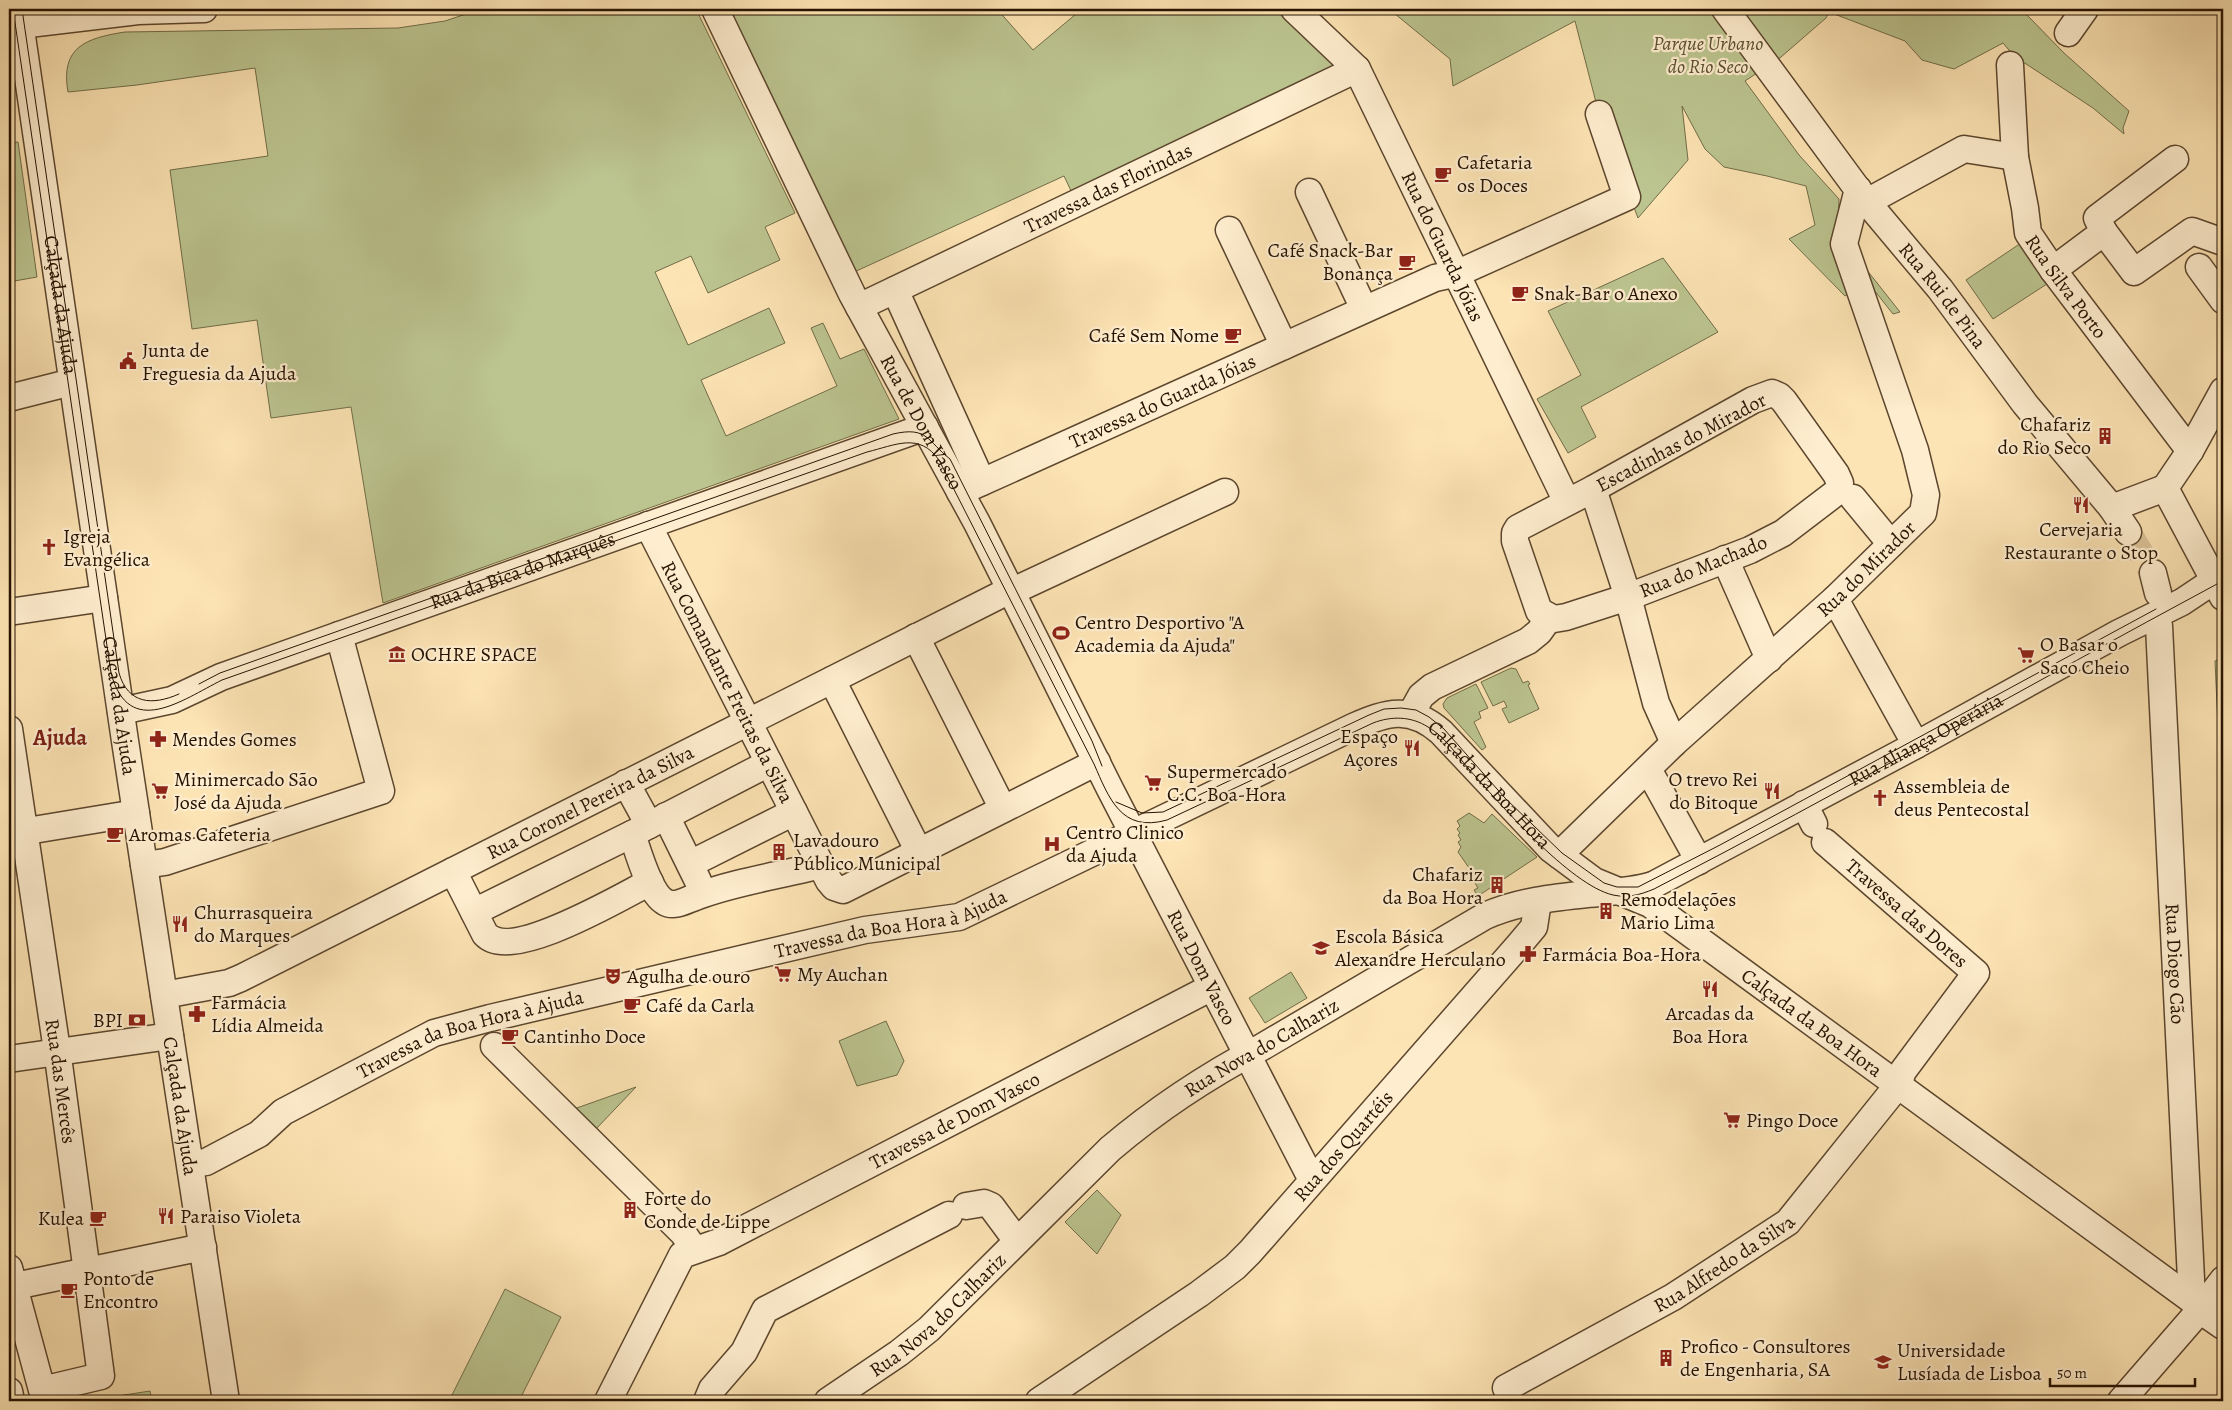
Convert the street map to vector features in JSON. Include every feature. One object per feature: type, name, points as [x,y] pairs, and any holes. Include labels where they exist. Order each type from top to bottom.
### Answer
[{"type":"street","points":[[19,17],[204,9]]},
{"type":"street","name":"Rua de Dom Vasco","points":[[715,9],[859,307],[925,427],[971,487],[1011,590],[1133,834]]},
{"type":"street","name":"Rua do Guarda Jóias","points":[[1294,9],[1358,69],[1568,502]]},
{"type":"street","name":"Rua Rui de Pina","points":[[1725,9],[1863,195],[1940,289],[2025,404],[2112,508],[2128,532]]},
{"type":"street","points":[[2068,33],[2085,9]]},
{"type":"street","name":"Calçada da Ajuda","points":[[19,17],[136,813],[226,1401]]},
{"type":"street","name":"Rua Silva Porto","points":[[2010,65],[2015,157],[2028,233],[2053,270],[2190,451]]},
{"type":"street","name":"Travessa das Florindas","points":[[859,307],[1358,69]]},
{"type":"street","name":"Travessa do Guarda Jóias","points":[[971,487],[1435,278],[1458,273],[1627,198],[1599,114]]},
{"type":"street","points":[[1863,195],[1964,149],[2015,157]]},
{"type":"street","points":[[2175,160],[2096,218],[2104,232],[2134,272],[2192,232],[2223,242]]},
{"type":"street","points":[[1309,192],[1364,310]]},
{"type":"street","name":"Rua do Mirador","points":[[1559,856],[1674,743],[1835,600],[1923,513],[1926,495],[1915,450],[1844,244],[1863,195]]},
{"type":"street","points":[[1229,230],[1284,346]]},
{"type":"street","points":[[2053,270],[2104,232]]},
{"type":"street","points":[[2198,268],[2223,300]]},
{"type":"street","points":[[895,290],[971,487]]},
{"type":"street","points":[[9,398],[72,382]]},
{"type":"street","points":[[2112,508],[2165,488],[2190,451],[2223,391]]},
{"type":"street","name":"Escadinhas do Mirador","points":[[1549,618],[1538,608],[1515,542],[1515,533],[1524,524],[1593,489],[1731,412],[1764,395],[1772,393],[1784,401],[1847,490],[1891,544]]},
{"type":"street","name":"Rua da Bica do Marquês","points":[[121,711],[172,700],[221,677],[925,427]]},
{"type":"street","points":[[2165,488],[2202,561],[2220,583]]},
{"type":"street","points":[[1593,489],[1628,597],[1656,703],[1674,743]]},
{"type":"street","name":"Rua do Machado","points":[[1549,618],[1566,617],[1628,597],[1756,547],[1783,533],[1838,491],[1847,490]]},
{"type":"street","name":"Rua Coronel Pereira da Silva","points":[[164,995],[235,981],[1011,590],[1225,492]]},
{"type":"street","name":"Rua Comandante Freitas da Silva","points":[[648,525],[829,881],[838,890],[843,890],[919,852]]},
{"type":"street","points":[[1725,560],[1768,659]]},
{"type":"street","name":"Rua Aliança Operária","points":[[1621,891],[1647,887],[1699,860],[1814,823],[1916,745],[2119,633],[2220,583]]},
{"type":"street","points":[[9,612],[104,598]]},
{"type":"street","points":[[1835,600],[1916,745]]},
{"type":"street","points":[[1411,714],[1426,691],[1528,641],[1539,632],[1549,618]]},
{"type":"street","name":"Rua Diogo Cão","points":[[2159,626],[2196,1305]]},
{"type":"street","points":[[144,865],[165,862],[381,791],[339,635]]},
{"type":"street","points":[[916,637],[1004,809]]},
{"type":"street","points":[[832,680],[919,852],[1097,762]]},
{"type":"street","name":"Travessa da Boa Hora à Ajuda","points":[[191,1164],[206,1162],[259,1134],[282,1112],[434,1033],[490,1018],[866,930],[959,917],[1372,718],[1388,714],[1411,714]]},
{"type":"street","name":"Calçada da Boa Hora","points":[[1411,714],[1425,719],[1441,732],[1494,790],[1559,856],[1594,881],[1650,904],[2223,1326]]},
{"type":"street","name":"Rua das Mercês","points":[[9,729],[16,832],[57,1052],[101,1376],[42,1390],[11,1282]]},
{"type":"street","points":[[480,923],[649,825],[769,763]]},
{"type":"street","points":[[1648,769],[1699,860]]},
{"type":"street","points":[[626,783],[649,825],[690,864],[704,893]]},
{"type":"street","points":[[690,864],[794,812]]},
{"type":"street","points":[[16,832],[136,813]]},
{"type":"street","name":"Travessa das Dores","points":[[1814,823],[1976,973],[1903,1071],[1898,1085]]},
{"type":"street","points":[[649,825],[650,882],[658,897],[669,904],[675,904],[704,893],[821,865]]},
{"type":"street","name":"Rua Dom Vasco","points":[[1133,834],[1312,1180]]},
{"type":"street","points":[[454,871],[489,939],[500,942],[519,940],[554,930],[650,882]]},
{"type":"street","points":[[1538,901],[1621,891]]},
{"type":"street","name":"Rua Nova do Calhariz","points":[[828,1401],[899,1353],[929,1329],[1110,1148],[1140,1123],[1227,1065],[1485,916],[1507,906],[1538,901]]},
{"type":"street","name":"Rua dos Quartéis","points":[[1039,1401],[1191,1300],[1234,1267],[1250,1252],[1531,930],[1536,919],[1538,901]]},
{"type":"street","name":"Travessa de Dom Vasco","points":[[694,1249],[719,1242],[1212,987]]},
{"type":"street","points":[[9,1059],[170,1036]]},
{"type":"street","points":[[494,1046],[683,1234],[694,1249],[682,1255],[608,1401]]},
{"type":"street","name":"Rua Alfredo da Silva","points":[[1506,1388],[1673,1297],[1788,1222],[1898,1085]]},
{"type":"street","name":"Rua Nova do Calhariz","points":[[707,1401],[712,1389],[744,1352],[765,1310],[957,1211],[984,1203],[991,1206],[1017,1241]]},
{"type":"street","points":[[11,1282],[87,1271],[203,1247]]},
{"type":"street","points":[[2121,1401],[2196,1305],[2223,1280]]},
{"type":"street","points":[[9,1391],[11,1401]]},
{"type":"green space","points":[[481,9],[696,9],[795,213],[765,227],[780,260],[708,293],[691,256],[655,272],[688,345],[769,308],[785,343],[701,380],[726,436],[837,386],[811,328],[823,323],[840,359],[864,349],[899,419],[383,603],[351,407],[271,418],[257,320],[192,329],[170,170],[268,156],[255,68],[137,85],[68,92],[68,64],[72,55],[79,47],[111,34],[125,32],[398,28],[445,21]]},
{"type":"green space","points":[[729,9],[997,9],[1033,50],[1082,9],[1276,9],[1341,67],[1073,195],[1064,176],[852,273]]},
{"type":"green space","name":"Parque Urbano do Rio Seco","points":[[1389,9],[2030,9],[2026,14],[2064,53],[2129,111],[2123,128],[2124,134],[2093,108],[2014,56],[2003,43],[1954,69],[1922,60],[1905,41],[1829,12],[1826,18],[1781,57],[1745,81],[1799,155],[1839,199],[1838,241],[1853,291],[1845,296],[1789,239],[1815,225],[1806,186],[1724,167],[1705,149],[1682,106],[1688,160],[1638,218],[1599,114],[1575,21],[1453,86],[1450,59]]},
{"type":"green space","points":[[18,142],[37,277],[9,282],[9,143]]},
{"type":"green space","points":[[2024,241],[2053,280],[1993,319],[1966,280]]},
{"type":"green space","points":[[1663,258],[1718,332],[1581,407],[1596,437],[1568,453],[1537,399],[1581,375],[1548,311]]},
{"type":"green space","points":[[1866,269],[1900,312],[1893,314],[1874,290]]},
{"type":"green space","points":[[2223,657],[2223,836],[2215,661]]},
{"type":"green space","points":[[1511,668],[1516,669],[1523,683],[1528,681],[1539,709],[1509,723],[1502,709],[1507,707],[1504,701],[1493,706],[1481,682]]},
{"type":"green space","points":[[1476,684],[1488,708],[1479,712],[1481,718],[1474,722],[1486,747],[1482,750],[1444,708],[1443,704],[1447,698]]},
{"type":"green space","points":[[1469,813],[1484,823],[1492,814],[1537,857],[1478,896],[1474,890],[1478,888],[1473,880],[1476,878],[1458,852],[1461,847],[1458,842],[1461,840],[1457,829],[1460,826],[1457,821]]},
{"type":"green space","points":[[1291,972],[1307,998],[1265,1023],[1249,998]]},
{"type":"green space","points":[[886,1021],[904,1061],[897,1075],[857,1086],[839,1041]]},
{"type":"green space","points":[[636,1087],[595,1130],[574,1109]]},
{"type":"green space","points":[[1097,1190],[1121,1215],[1097,1254],[1065,1222]]},
{"type":"green space","points":[[505,1289],[561,1317],[519,1401],[449,1401]]},
{"type":"green space","points":[[150,1391],[152,1401],[85,1401]]},
{"type":"tunnel","points":[[2128,532],[2153,573]]},
{"type":"tram line","points":[[13,9],[111,673],[119,693],[130,705],[143,710],[158,709],[174,704],[222,680],[867,452],[897,444],[915,443],[931,451],[939,460],[1105,789],[1119,810],[1128,817],[1138,822],[1151,823],[1167,820],[1373,723],[1394,718],[1408,719],[1421,723],[1439,735],[1536,841],[1576,876],[1596,888],[1613,895],[1628,896],[1654,889],[1796,814],[2217,584],[2223,577]]},
{"type":"tram line","points":[[22,9],[119,673],[128,691],[142,700],[160,700],[179,694]]},
{"type":"tram line","points":[[199,684],[220,673],[893,434],[913,432],[926,437],[950,459],[1092,741],[1102,766]]},
{"type":"tram line","points":[[1116,802],[1142,813],[1163,812],[1369,715],[1384,709],[1401,708],[1416,710],[1429,717],[1444,729],[1505,798],[1562,853],[1604,883],[1617,887],[1638,887],[1720,845],[2156,609]]},
{"type":"place","name":"Cafetaria os Doces","points":[[1443,174]]},
{"type":"place","name":"Café Snack-Bar Bonança","points":[[1407,262]]},
{"type":"place","name":"Snak-Bar o Anexo","points":[[1520,293]]},
{"type":"place","name":"Café Sem Nome","points":[[1233,335]]},
{"type":"place","name":"Junta de Freguesia da Ajuda","points":[[128,361]]},
{"type":"place","name":"Chafariz do Rio Seco","points":[[2105,436]]},
{"type":"place","name":"Cervejaria Restaurante o Stop","points":[[2081,505]]},
{"type":"place","name":"Igreja Evangélica","points":[[49,547]]},
{"type":"place","name":"Centro Desportivo \"A Academia da Ajuda\"","points":[[1061,633]]},
{"type":"place","name":"OCHRE SPACE","points":[[397,654]]},
{"type":"place","name":"O Basar o Saco Cheio","points":[[2026,655]]},
{"type":"place","name":"Mendes Gomes","points":[[158,739]]},
{"type":"place","name":"Espaço Açores","points":[[1412,748]]},
{"type":"place","name":"Supermercado C.C. Boa-Hora","points":[[1153,783]]},
{"type":"place","name":"Minimercado São José da Ajuda","points":[[160,791]]},
{"type":"place","name":"O trevo Rei do Bitoque","points":[[1772,791]]},
{"type":"place","name":"Assembleia de deus Pentecostal","points":[[1880,798]]},
{"type":"place","name":"Aromas Cafeteria","points":[[115,834]]},
{"type":"place","name":"Centro Clinico da Ajuda","points":[[1052,844]]},
{"type":"place","name":"Lavadouro Público Municipal","points":[[779,852]]},
{"type":"place","name":"Chafariz da Boa Hora","points":[[1497,885]]},
{"type":"place","name":"Remodelações Mario Lima","points":[[1606,911]]},
{"type":"place","name":"Churrasqueira do Marques","points":[[180,924]]},
{"type":"place","name":"Escola Básica Alexandre Herculano","points":[[1321,948]]},
{"type":"place","name":"Farmácia Boa-Hora","points":[[1528,954]]},
{"type":"place","name":"My Auchan","points":[[783,974]]},
{"type":"place","name":"Agulha de ouro","points":[[613,976]]},
{"type":"place","name":"Arcadas da Boa Hora","points":[[1710,989]]},
{"type":"place","name":"Café da Carla","points":[[632,1005]]},
{"type":"place","name":"Farmácia Lídia Almeida","points":[[197,1014]]},
{"type":"place","name":"BPI","points":[[137,1020]]},
{"type":"place","name":"Cantinho Doce","points":[[510,1036]]},
{"type":"place","name":"Pingo Doce","points":[[1732,1120]]},
{"type":"place","name":"Forte do Conde de Lippe","points":[[630,1210]]},
{"type":"place","name":"Paraiso Violeta","points":[[166,1216]]},
{"type":"place","name":"Kulea","points":[[98,1218]]},
{"type":"place","name":"Ponto de Encontro","points":[[69,1290]]},
{"type":"place","name":"Profico - Consultores de Engenharia, SA","points":[[1666,1358]]},
{"type":"place","name":"Universidade Lusíada de Lisboa","points":[[1883,1362]]},
{"type":"district","name":"Ajuda","points":[[60,737]]}]
